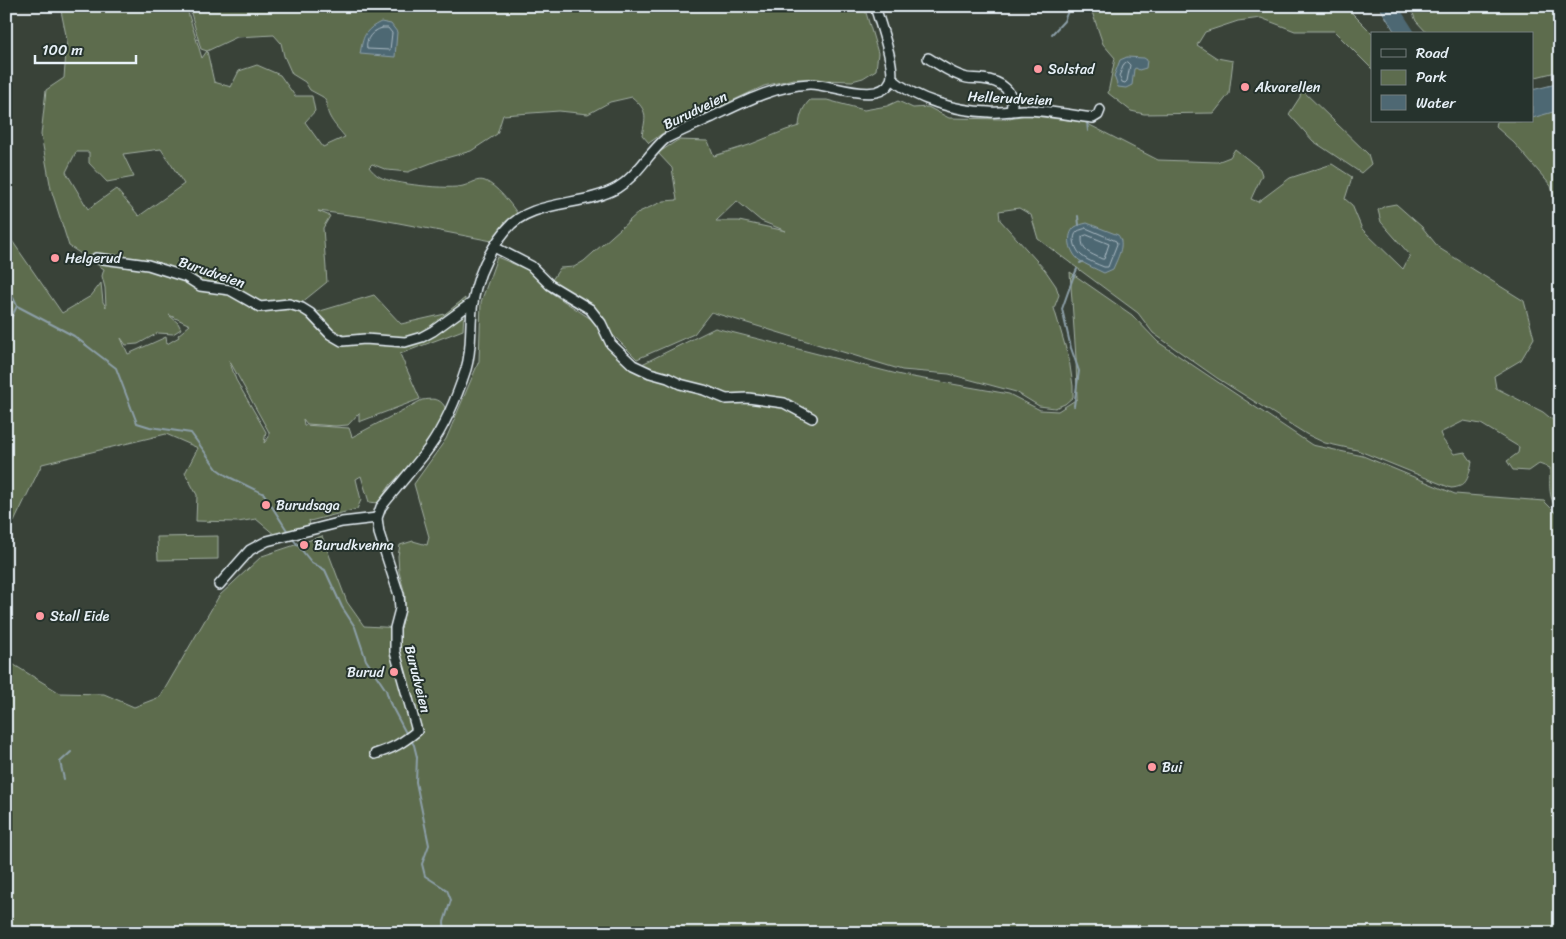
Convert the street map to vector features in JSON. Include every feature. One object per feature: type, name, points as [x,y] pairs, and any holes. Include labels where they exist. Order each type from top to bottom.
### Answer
[{"type":"street","points":[[875,6],[886,43],[892,79]]},
{"type":"street","points":[[928,58],[967,78],[996,82],[1006,88],[1012,98],[1011,111]]},
{"type":"street","name":"Hellerudveien","points":[[892,79],[900,86],[917,94],[956,108],[990,112],[1024,110],[1092,118],[1098,115],[1100,110]]},
{"type":"street","name":"Burudveien","points":[[375,754],[391,749],[412,735],[395,652],[395,628],[400,609],[399,595],[379,533],[377,518],[381,507],[429,447],[444,423],[459,389],[471,348],[473,302],[480,271],[506,229],[523,215],[606,194],[619,187],[631,177],[665,139],[775,89],[812,84],[866,94],[878,91],[892,79]]},
{"type":"street","points":[[494,246],[531,266],[550,285],[590,309],[601,323],[611,344],[633,365],[680,384],[704,390],[726,399],[748,398],[784,403],[812,418]]},
{"type":"street","name":"Burudveien","points":[[96,258],[148,265],[186,278],[200,286],[230,290],[260,307],[289,304],[302,308],[310,313],[330,334],[342,341],[365,339],[405,342],[422,337],[473,302]]},
{"type":"street","points":[[219,586],[250,550],[267,541],[342,522],[377,518]]},
{"type":"green space","points":[[60,6],[186,6],[202,58],[207,51],[201,49],[189,6],[864,6],[878,53],[876,70],[863,78],[852,81],[793,79],[764,86],[663,133],[649,143],[642,135],[645,118],[643,110],[632,97],[610,102],[588,114],[559,111],[503,115],[497,134],[471,151],[439,160],[408,172],[387,170],[372,164],[369,167],[386,180],[408,184],[456,187],[479,180],[494,186],[517,213],[492,241],[373,218],[318,211],[330,216],[323,228],[327,282],[301,303],[317,312],[374,295],[401,324],[445,314],[465,298],[463,330],[400,354],[420,399],[359,422],[359,413],[348,425],[307,424],[303,419],[304,425],[349,428],[352,437],[422,400],[435,399],[443,404],[445,407],[444,413],[427,443],[417,457],[391,484],[378,503],[369,502],[361,476],[356,479],[361,500],[357,509],[309,520],[310,526],[275,535],[256,519],[238,522],[196,521],[197,495],[185,473],[198,448],[166,434],[42,464],[14,522],[6,530],[6,232],[62,313],[91,296],[101,283],[103,302],[106,307],[102,276],[104,269],[69,246],[51,189],[41,135],[46,90],[64,78],[67,40]],"holes":[[[274,35],[281,43],[284,56],[292,74],[305,82],[310,90],[323,97],[327,103],[330,117],[345,137],[323,147],[305,122],[315,111],[312,96],[295,96],[280,75],[257,65],[239,71],[231,87],[214,82],[207,51],[237,37]],[[161,149],[184,184],[139,216],[116,189],[88,209],[66,172],[76,152],[89,152],[89,163],[107,182],[134,177],[123,154]],[[169,315],[190,325],[178,335],[179,337],[167,344],[166,337],[128,354],[121,338],[126,345],[138,344],[158,333],[173,334],[181,329],[178,323]],[[229,360],[269,432],[269,437],[264,443],[266,432],[236,380]]]},
{"type":"green space","points":[[1090,6],[1345,6],[1371,32],[1371,68],[1334,31],[1295,31],[1261,18],[1238,21],[1205,32],[1197,45],[1217,58],[1233,61],[1229,94],[1214,113],[1144,114],[1131,111],[1108,93],[1115,58],[1103,44]]},
{"type":"green space","points":[[1410,6],[1560,6],[1560,71],[1534,78],[1534,32],[1426,32],[1416,21]]},
{"type":"green space","points":[[1301,89],[1368,154],[1371,164],[1361,173],[1313,141],[1289,114],[1300,97]]},
{"type":"green space","points":[[1560,99],[1560,219],[1551,186],[1514,143],[1496,127],[1497,122],[1534,122],[1534,105]]},
{"type":"green space","points":[[810,100],[827,100],[864,110],[887,106],[898,101],[913,108],[928,107],[949,118],[1004,119],[1026,115],[1084,122],[1158,160],[1217,162],[1230,157],[1235,149],[1260,169],[1262,175],[1251,199],[1258,202],[1290,178],[1332,164],[1352,177],[1345,199],[1352,205],[1362,229],[1403,269],[1410,255],[1381,222],[1378,210],[1385,206],[1396,204],[1422,227],[1439,248],[1524,301],[1534,338],[1521,360],[1494,376],[1496,388],[1543,412],[1560,426],[1560,513],[1551,497],[1550,468],[1539,464],[1529,471],[1513,470],[1507,461],[1518,453],[1519,447],[1481,424],[1464,421],[1440,433],[1454,454],[1465,452],[1472,462],[1468,477],[1464,483],[1461,486],[1451,488],[1357,450],[1325,443],[1306,434],[1217,378],[1153,333],[1138,313],[1038,239],[1031,215],[1019,208],[999,211],[1000,220],[1045,270],[1056,286],[1059,295],[1054,308],[1069,359],[1073,397],[1065,404],[1055,408],[1039,406],[1016,392],[949,374],[902,370],[711,312],[694,334],[637,359],[609,331],[599,311],[573,294],[550,283],[560,268],[574,267],[584,261],[639,212],[664,201],[677,200],[672,168],[658,153],[678,140],[708,141],[714,156],[749,145],[799,126],[802,112]],"holes":[[[737,201],[761,221],[786,231],[739,221],[716,221]]]},
{"type":"green space","points":[[497,257],[528,270],[550,292],[591,319],[636,367],[715,328],[901,375],[1009,394],[1040,410],[1058,411],[1077,399],[1070,272],[1132,315],[1158,342],[1312,445],[1363,456],[1455,494],[1544,501],[1560,517],[1560,933],[6,933],[6,660],[60,693],[104,694],[134,707],[160,697],[219,596],[262,556],[322,536],[347,602],[364,626],[401,628],[405,610],[405,594],[399,572],[398,556],[400,545],[413,541],[427,545],[429,537],[414,484],[446,439],[479,361],[481,302]]},
{"type":"green space","points":[[218,536],[218,559],[158,560],[157,537]]},
{"type":"water","points":[[1379,6],[1390,6],[1413,32],[1395,32]]},
{"type":"water","points":[[381,22],[391,24],[397,32],[395,57],[360,54],[365,35],[371,28]]},
{"type":"water","points":[[1127,57],[1144,58],[1147,60],[1146,68],[1134,69],[1132,85],[1126,88],[1118,87],[1114,76],[1120,60]]},
{"type":"water","points":[[1560,83],[1560,110],[1534,117],[1534,90]]},
{"type":"water","points":[[1087,223],[1118,235],[1121,247],[1113,269],[1104,273],[1082,262],[1073,253],[1069,239],[1072,230],[1076,226]]},
{"type":"waterway","points":[[1052,34],[1064,21],[1070,6]]},
{"type":"waterway","points":[[1391,6],[1408,32]]},
{"type":"waterway","points":[[1087,122],[1088,131]]},
{"type":"waterway","points":[[1078,216],[1079,225]]},
{"type":"waterway","points":[[1074,406],[1079,371],[1071,348],[1062,309],[1077,269]]},
{"type":"waterway","points":[[6,283],[17,306],[74,336],[116,368],[137,423],[150,427],[191,433],[217,469],[264,494],[288,532]]},
{"type":"waterway","points":[[6,328],[17,306]]},
{"type":"waterway","points":[[292,538],[312,563],[325,570],[342,607],[355,627],[366,660],[386,690],[390,703],[407,735]]},
{"type":"waterway","points":[[410,739],[414,745],[417,757],[416,782],[429,845],[422,864],[425,876],[447,890],[451,900],[444,922],[445,933]]},
{"type":"waterway","points":[[64,779],[60,762],[71,752]]},
{"type":"place","name":"Solstad","points":[[1038,69]]},
{"type":"place","name":"Akvarellen","points":[[1245,87]]},
{"type":"place","name":"Helgerud","points":[[55,258]]},
{"type":"place","name":"Burudsaga","points":[[266,505]]},
{"type":"place","name":"Burudkvenna","points":[[304,545]]},
{"type":"place","name":"Stall Eide","points":[[40,616]]},
{"type":"place","name":"Burud","points":[[394,672]]},
{"type":"place","name":"Bui","points":[[1152,767]]}]
